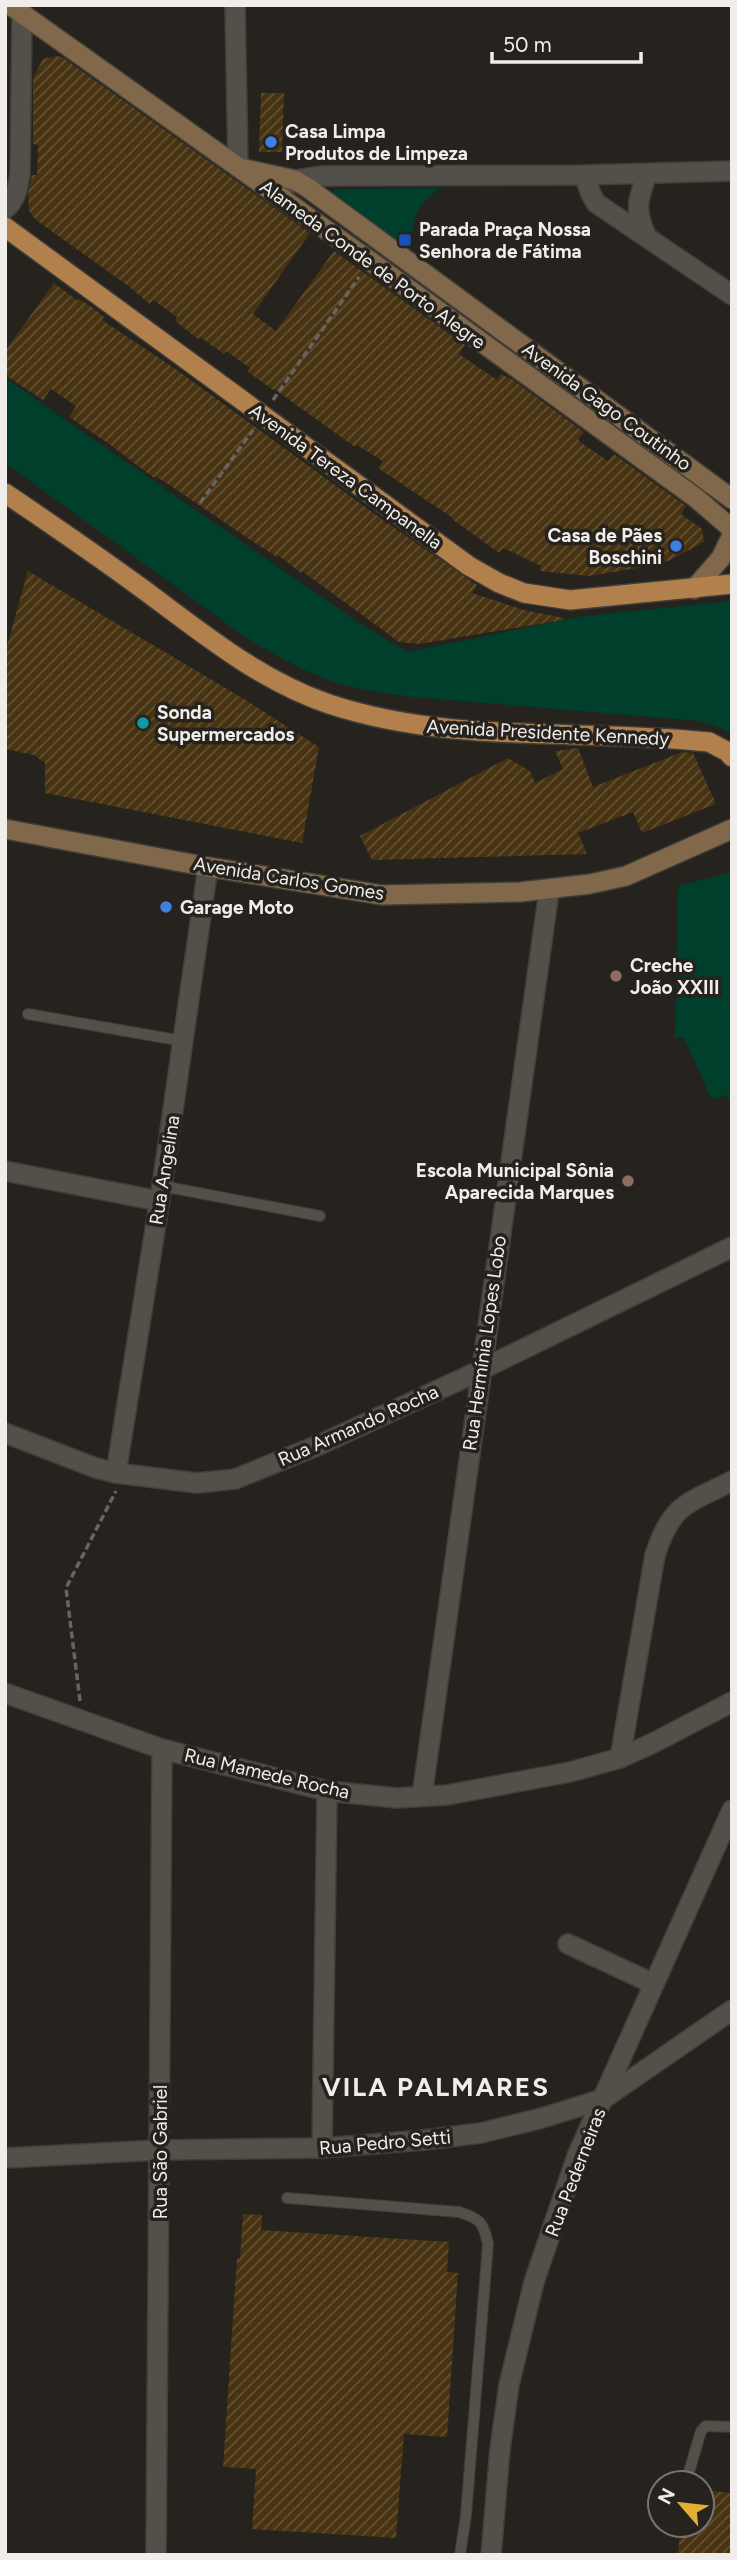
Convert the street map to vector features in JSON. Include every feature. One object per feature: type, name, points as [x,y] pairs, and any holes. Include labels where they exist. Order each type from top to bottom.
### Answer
[{"type":"main road","name":"Alameda Conde de Porto Alegre","points":[[16,10],[370,261],[696,498],[732,529]]},
{"type":"main road","name":"Avenida Gago Coutinho","points":[[237,167],[295,180],[730,496]]},
{"type":"main road","name":"Avenida Tereza Campanella","points":[[5,227],[470,566],[499,583],[524,593],[570,600],[732,584]]},
{"type":"main road","name":"Avenida Presidente Kennedy","points":[[5,493],[231,654],[290,688],[327,704],[397,720],[463,730],[709,742],[732,757]]},
{"type":"main road","points":[[694,589],[721,558],[732,535]]},
{"type":"main road","name":"Avenida Carlos Gomes","points":[[5,829],[382,895],[549,891],[626,876],[732,829]]},
{"type":"street","points":[[235,5],[237,167]]},
{"type":"street","points":[[5,209],[17,193],[20,174],[16,10]]},
{"type":"street","points":[[273,192],[295,180],[321,176],[732,172]]},
{"type":"street","points":[[646,235],[638,219],[637,208],[647,174]]},
{"type":"street","points":[[584,175],[596,203],[732,295]]},
{"type":"street","name":"Rua Angelina","points":[[121,1474],[208,866]]},
{"type":"street","name":"Rua Hermínia Lopes Lobo","points":[[422,1796],[549,891]]},
{"type":"street","points":[[5,1171],[160,1194]]},
{"type":"street","name":"Rua Armando Rocha","points":[[5,1433],[96,1468],[121,1474],[197,1483],[235,1479],[319,1445],[732,1247]]},
{"type":"street","points":[[620,1758],[655,1555],[661,1536],[672,1516],[683,1506],[732,1481]]},
{"type":"street","name":"Rua Mamede Rocha","points":[[5,1693],[162,1749],[327,1791],[397,1798],[447,1795],[570,1772],[620,1758],[732,1702]]},
{"type":"street","name":"Rua São Gabriel","points":[[156,2555],[162,1749]]},
{"type":"street","points":[[322,2148],[327,1791]]},
{"type":"street","name":"Rua Pederneiras","points":[[491,2555],[500,2449],[519,2337],[534,2282],[577,2156],[732,1810]]},
{"type":"street","points":[[568,1944],[654,1984]]},
{"type":"street","name":"Rua Pedro Setti","points":[[5,2158],[160,2150],[322,2148],[481,2133],[542,2118],[603,2098],[732,2010]]},
{"type":"street","points":[[5,2149],[5,2164]]},
{"type":"lane","points":[[28,1014],[183,1041]]},
{"type":"lane","points":[[160,1194],[320,1216]]},
{"type":"lane","points":[[287,2198],[460,2213],[477,2218],[485,2228],[488,2244],[466,2515],[460,2555]]},
{"type":"lane","points":[[690,2469],[701,2431],[706,2426],[732,2427]]},
{"type":"path","points":[[200,503],[370,261]]},
{"type":"path","points":[[83,1720],[66,1588],[121,1474]]},
{"type":"green space","points":[[441,188],[424,202],[416,215],[411,251],[332,193],[339,189]]},
{"type":"green space","points":[[5,378],[359,623],[407,652],[583,616],[732,601],[732,734],[700,721],[390,694],[343,685],[302,669],[248,639],[5,463]]},
{"type":"green space","points":[[732,872],[732,1107],[726,1095],[712,1100],[684,1038],[675,1038],[678,886]]},
{"type":"building","points":[[62,57],[310,233],[253,314],[276,331],[334,251],[465,345],[459,354],[497,380],[501,374],[513,380],[584,432],[578,439],[580,442],[608,461],[614,454],[686,506],[681,514],[702,529],[704,542],[668,561],[641,562],[644,567],[589,576],[540,571],[541,566],[503,548],[499,553],[453,518],[378,468],[383,461],[357,445],[355,447],[273,390],[248,372],[250,368],[226,351],[224,354],[200,337],[198,339],[175,321],[177,317],[153,300],[150,304],[36,220],[29,211],[28,194],[32,175],[37,175],[38,145],[33,144],[33,78],[43,59]]},
{"type":"building","points":[[261,93],[284,93],[282,152],[259,152]]},
{"type":"building","points":[[54,283],[78,301],[79,299],[92,307],[104,317],[102,320],[177,370],[477,585],[472,593],[524,610],[564,618],[563,620],[419,644],[399,642],[302,571],[301,573],[278,555],[277,557],[252,541],[168,484],[155,476],[154,478],[69,417],[76,406],[51,389],[43,400],[5,375],[5,351]]},
{"type":"building","name":"Sonda Supermercados","points":[[28,571],[244,699],[319,747],[302,843],[45,793],[45,763],[34,755],[5,749],[5,653]]},
{"type":"building","points":[[578,748],[593,787],[682,752],[693,753],[716,804],[642,833],[633,812],[578,833],[587,854],[372,860],[360,836],[508,758],[530,771],[535,783],[563,769],[555,751]]},
{"type":"building","points":[[243,2214],[262,2215],[261,2230],[449,2242],[447,2272],[458,2273],[447,2437],[404,2434],[396,2538],[252,2529],[256,2469],[223,2467],[237,2258],[240,2259]]},
{"type":"building","points":[[716,2491],[732,2493],[732,2555],[678,2553],[680,2539],[716,2539]]},
{"type":"place","name":"Casa Limpa Produtos de Limpeza","points":[[271,142]]},
{"type":"place","name":"Parada Praça Nossa Senhora de Fátima","points":[[405,240]]},
{"type":"place","name":"Casa de Pães Boschini","points":[[676,546]]},
{"type":"place","name":"Sonda Supermercados","points":[[143,723]]},
{"type":"place","name":"Garage Moto","points":[[166,907]]},
{"type":"place","name":"Creche João XXIII","points":[[616,976]]},
{"type":"place","name":"Escola Municipal Sônia Aparecida Marques","points":[[628,1181]]},
{"type":"district","name":"VILA PALMARES","points":[[436,2087]]}]
